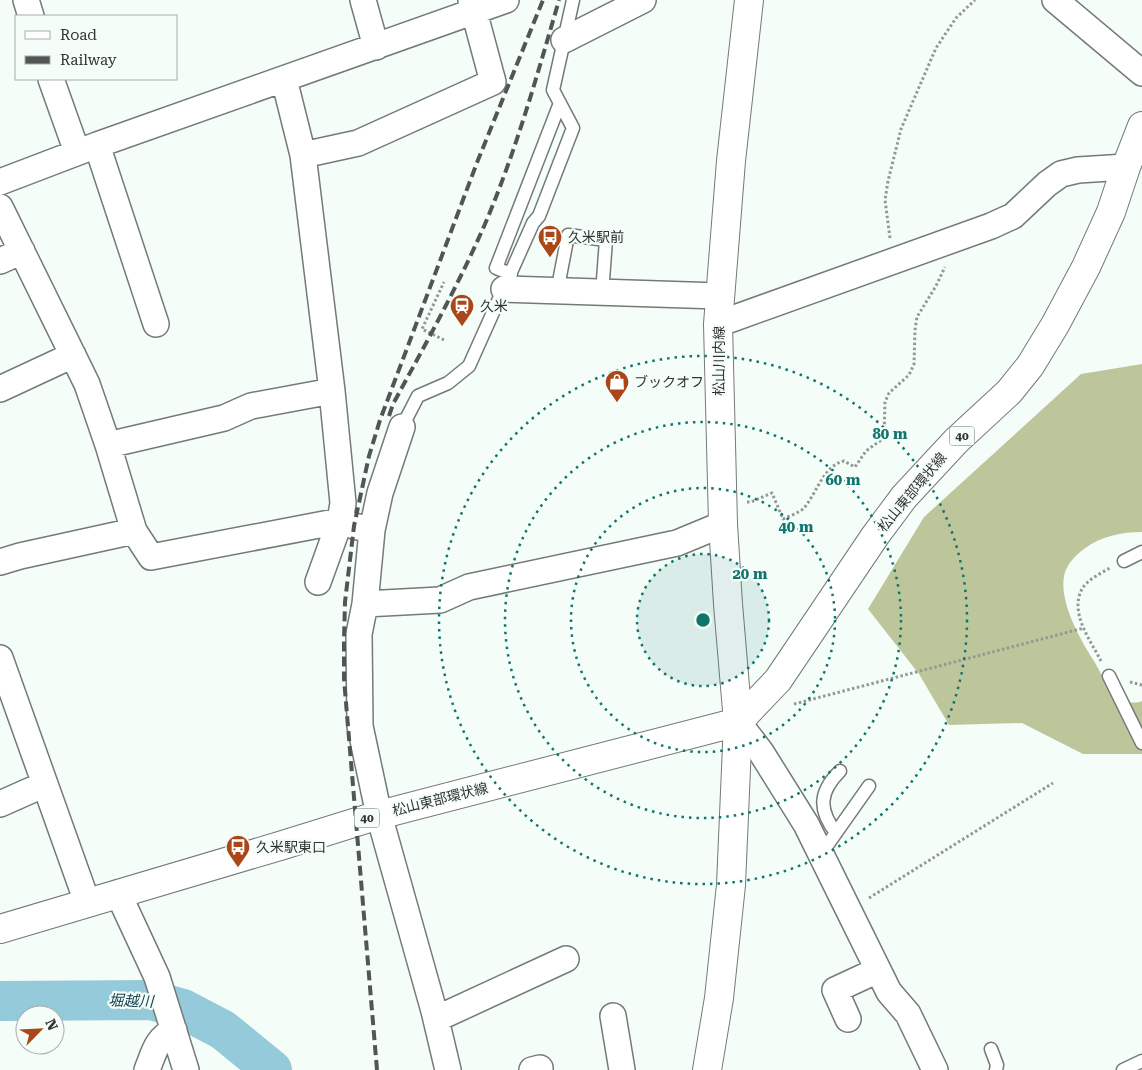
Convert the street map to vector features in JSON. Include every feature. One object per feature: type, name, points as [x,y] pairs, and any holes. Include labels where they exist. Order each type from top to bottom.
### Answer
[{"type":"main road","name":"松山川内線","points":[[738,722],[728,604],[723,513],[718,324],[731,161],[749,0]]},
{"type":"main road","name":"松山東部環状線","points":[[0,929],[379,815],[738,722],[778,680],[875,536],[904,497],[956,441],[1009,392],[1030,366],[1055,325],[1086,267],[1111,212],[1142,126]]},
{"type":"main road","points":[[707,1070],[719,998],[731,885],[738,722]]},
{"type":"street","points":[[363,0],[376,46]]},
{"type":"street","points":[[0,182],[87,148],[376,46],[472,6],[506,0]]},
{"type":"street","points":[[564,40],[642,0]]},
{"type":"street","points":[[1055,0],[1142,74]]},
{"type":"street","points":[[303,155],[358,143],[493,82],[472,6]]},
{"type":"street","points":[[52,80],[87,148],[156,324]]},
{"type":"street","points":[[284,80],[303,155],[332,391],[343,503],[340,521],[318,582]]},
{"type":"street","points":[[718,324],[1013,216],[1047,184],[1061,174],[1078,170],[1126,167]]},
{"type":"street","points":[[0,207],[11,256],[73,355],[87,384],[134,531],[151,557],[340,521],[372,530]]},
{"type":"street","points":[[507,282],[557,292],[720,296]]},
{"type":"street","points":[[0,389],[73,355]]},
{"type":"street","points":[[108,445],[224,418],[251,406],[332,391]]},
{"type":"street","points":[[402,427],[380,493],[372,530],[365,604],[359,634],[360,726],[379,815],[436,1019],[448,1070]]},
{"type":"street","points":[[365,604],[440,600],[469,587],[677,543],[723,513]]},
{"type":"street","points":[[0,562],[134,531]]},
{"type":"street","points":[[0,658],[10,716],[45,784],[87,902]]},
{"type":"street","points":[[738,722],[761,752],[801,816],[889,992],[908,1014],[935,1070]]},
{"type":"street","points":[[0,804],[45,784]]},
{"type":"street","points":[[118,893],[162,989],[186,1070]]},
{"type":"street","points":[[436,1019],[566,959]]},
{"type":"street","points":[[848,1019],[836,990],[878,970]]},
{"type":"street","points":[[613,1016],[622,1070]]},
{"type":"street","points":[[147,1070],[157,1045],[172,1025]]},
{"type":"lane","points":[[402,427],[418,396],[448,383],[469,366],[533,223],[539,216],[573,128],[553,90],[573,0]]},
{"type":"lane","points":[[507,282],[496,268],[560,103]]},
{"type":"lane","points":[[557,292],[568,235],[606,240],[602,293]]},
{"type":"lane","points":[[1124,561],[1142,552]]},
{"type":"lane","points":[[1108,676],[1142,743]]},
{"type":"lane","points":[[836,833],[828,822],[824,808],[824,795],[829,782],[840,771]]},
{"type":"lane","points":[[821,854],[869,786]]},
{"type":"lane","points":[[991,1049],[997,1065],[996,1070]]},
{"type":"lane","points":[[1123,1070],[1142,1061]]},
{"type":"path","points":[[894,260],[885,200],[901,129],[936,48],[956,18],[975,0]]},
{"type":"path","points":[[723,513],[772,493],[782,519],[803,510],[830,468],[837,462],[844,461],[854,467],[866,451],[884,438],[886,402],[889,393],[909,375],[914,364],[917,317],[936,286],[947,261],[950,240]]},
{"type":"path","points":[[444,282],[422,329],[444,340]]},
{"type":"path","points":[[1108,676],[1080,620],[1077,605],[1082,588],[1098,575],[1124,561]]},
{"type":"path","points":[[794,704],[1084,628]]},
{"type":"path","points":[[848,910],[1053,783]]},
{"type":"green space","points":[[1142,364],[1142,532],[1112,536],[1097,541],[1078,553],[1066,569],[1063,583],[1071,618],[1082,642],[1108,686],[1114,694],[1124,700],[1135,703],[1142,701],[1142,754],[1083,754],[1022,723],[949,725],[919,674],[868,609],[924,517],[1081,374]]},
{"type":"waterway","name":"堀越川","points":[[0,1001],[151,1000],[183,1009],[223,1030],[272,1070]]},
{"type":"railway","points":[[377,1070],[344,679],[345,602],[354,526],[369,456],[380,420],[478,160],[543,0]]},
{"type":"railway","points":[[389,416],[393,404],[452,293],[485,224],[516,141],[559,0]]},
{"type":"place","name":"久米駅前","points":[[550,258]]},
{"type":"place","name":"久米","points":[[462,327]]},
{"type":"place","name":"ブックオフ","points":[[617,403]]},
{"type":"place","name":"久米駅東口","points":[[238,868]]}]
